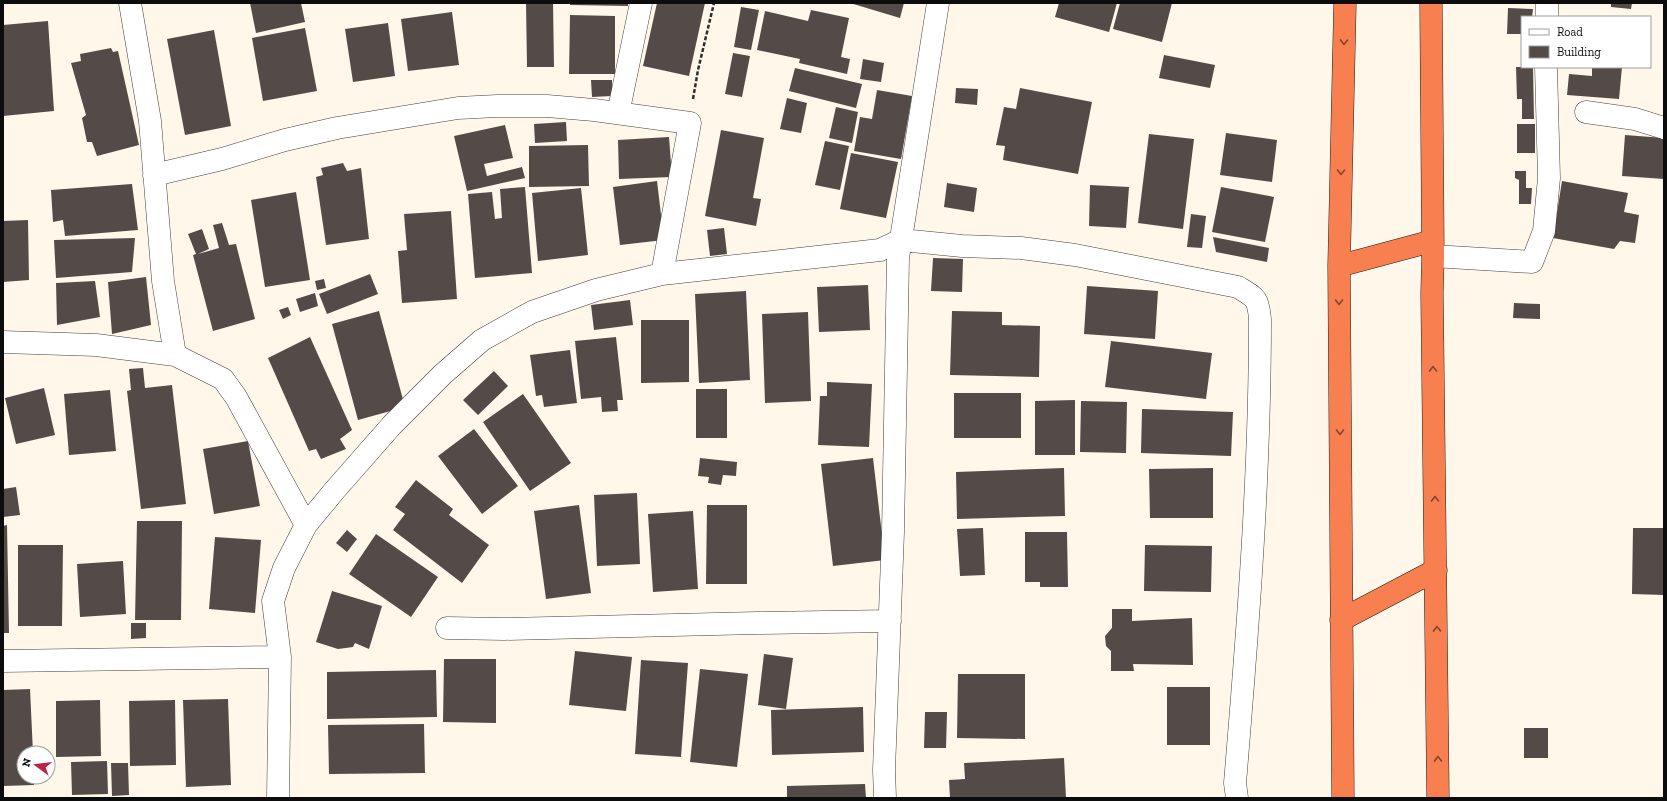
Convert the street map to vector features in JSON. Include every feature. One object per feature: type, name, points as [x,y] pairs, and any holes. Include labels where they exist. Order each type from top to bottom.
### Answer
[{"type":"highway","points":[[1343,798],[1339,266],[1345,3]]},
{"type":"highway","points":[[1430,3],[1438,798]]},
{"type":"highway","points":[[1339,266],[1432,248]]},
{"type":"highway","points":[[1341,620],[1436,570]]},
{"type":"street","points":[[130,3],[150,121],[163,281],[175,355]]},
{"type":"street","points":[[619,108],[641,3]]},
{"type":"street","points":[[885,798],[884,770],[896,433],[898,258],[938,3]]},
{"type":"street","points":[[1547,3],[1547,16]]},
{"type":"street","points":[[1432,248],[1532,262],[1544,231],[1549,178],[1546,68]]},
{"type":"street","points":[[154,175],[222,159],[285,140],[337,128],[458,108],[547,106],[594,110],[690,123],[662,274]]},
{"type":"street","points":[[1586,112],[1635,119],[1664,128]]},
{"type":"street","points":[[278,798],[280,657],[273,601],[284,568],[306,525],[392,425],[443,374],[482,340],[532,312],[596,290],[662,274],[880,250],[901,240],[962,246],[1021,248],[1075,255],[1238,287],[1251,295],[1259,303],[1260,348],[1258,450],[1250,597],[1231,793]]},
{"type":"street","points":[[3,342],[96,345],[175,355],[223,379],[236,397],[306,525]]},
{"type":"street","points":[[447,628],[504,629],[890,621]]},
{"type":"street","points":[[3,661],[280,657]]},
{"type":"path","points":[[690,123],[698,70],[714,3]]},
{"type":"building","points":[[250,3],[301,3],[305,22],[256,33]]},
{"type":"building","points":[[526,3],[553,3],[554,67],[527,67]]},
{"type":"building","points":[[570,3],[628,3],[628,6],[570,5]]},
{"type":"building","points":[[657,3],[705,3],[689,76],[643,66]]},
{"type":"building","points":[[850,3],[904,3],[900,18]]},
{"type":"building","points":[[1059,3],[1117,3],[1109,32],[1055,17]]},
{"type":"building","points":[[1120,3],[1172,3],[1162,42],[1113,29]]},
{"type":"building","points":[[1611,3],[1632,3],[1631,9],[1611,7]]},
{"type":"building","points":[[741,7],[759,10],[751,50],[734,47]]},
{"type":"building","points":[[1508,8],[1533,9],[1532,16],[1521,16],[1521,34],[1507,34]]},
{"type":"building","points":[[811,10],[849,18],[841,57],[850,59],[847,74],[799,63],[800,59],[757,50],[765,11],[808,21]]},
{"type":"building","points":[[452,12],[459,65],[408,71],[401,19]]},
{"type":"building","points":[[570,15],[615,16],[615,74],[569,74]]},
{"type":"building","points":[[48,21],[54,111],[3,116],[3,25]]},
{"type":"building","points":[[388,23],[395,76],[353,82],[345,29]]},
{"type":"building","points":[[305,28],[317,91],[263,101],[252,38]]},
{"type":"building","points":[[214,30],[231,126],[185,135],[167,39]]},
{"type":"building","points":[[111,48],[113,52],[118,51],[139,145],[97,156],[92,142],[87,142],[82,118],[86,115],[71,63],[81,61],[80,54]]},
{"type":"building","points":[[733,53],[750,56],[742,97],[725,94]]},
{"type":"building","points":[[1164,55],[1215,65],[1210,88],[1159,78]]},
{"type":"building","points":[[863,59],[884,63],[881,82],[860,79]]},
{"type":"building","points":[[1516,67],[1533,68],[1534,119],[1522,119],[1522,99],[1517,99]]},
{"type":"building","points":[[795,68],[862,84],[856,108],[789,91]]},
{"type":"building","points":[[1592,68],[1622,68],[1619,99],[1567,95],[1569,74],[1592,76]]},
{"type":"building","points":[[591,80],[612,80],[612,96],[592,97]]},
{"type":"building","points":[[956,88],[978,89],[977,105],[955,103]]},
{"type":"building","points":[[1020,88],[1092,102],[1078,174],[1003,160],[1005,146],[996,145],[1004,107],[1016,109]]},
{"type":"building","points":[[877,90],[912,96],[901,159],[854,151],[860,117],[872,119]]},
{"type":"building","points":[[787,98],[807,103],[801,133],[780,129]]},
{"type":"building","points":[[836,107],[858,112],[852,143],[829,138]]},
{"type":"building","points":[[566,122],[567,141],[535,143],[534,124]]},
{"type":"building","points":[[1517,124],[1535,124],[1535,153],[1517,153]]},
{"type":"building","points":[[505,125],[513,158],[484,164],[487,176],[522,167],[525,178],[467,191],[454,136]]},
{"type":"building","points":[[721,130],[764,138],[753,198],[761,199],[756,226],[705,216]]},
{"type":"building","points":[[1226,133],[1277,140],[1272,182],[1220,175]]},
{"type":"building","points":[[1149,134],[1194,139],[1183,229],[1138,223]]},
{"type":"building","points":[[1625,135],[1664,138],[1664,179],[1622,176]]},
{"type":"building","points":[[669,137],[672,177],[619,179],[618,140]]},
{"type":"building","points":[[825,141],[849,146],[840,190],[815,185]]},
{"type":"building","points":[[588,145],[589,186],[529,187],[529,146]]},
{"type":"building","points":[[851,153],[898,162],[886,218],[840,209]]},
{"type":"building","points":[[343,163],[347,171],[361,168],[369,239],[326,245],[316,177],[323,175],[321,168]]},
{"type":"building","points":[[1515,171],[1526,171],[1526,188],[1532,188],[1531,204],[1519,204],[1519,180],[1515,178]]},
{"type":"building","points":[[657,181],[664,240],[620,245],[613,187]]},
{"type":"building","points":[[1562,181],[1628,193],[1624,212],[1639,215],[1635,243],[1620,241],[1614,249],[1553,238]]},
{"type":"building","points":[[947,183],[977,188],[974,212],[944,207]]},
{"type":"building","points":[[132,184],[138,230],[65,236],[63,220],[53,222],[51,190]]},
{"type":"building","points":[[1090,185],[1129,187],[1126,228],[1089,226]]},
{"type":"building","points":[[525,187],[532,273],[475,278],[468,194],[492,192],[495,219],[502,218],[500,189]]},
{"type":"building","points":[[1221,187],[1274,197],[1265,242],[1212,232]]},
{"type":"building","points":[[581,188],[588,255],[538,261],[532,193]]},
{"type":"building","points":[[296,192],[310,280],[265,287],[251,200]]},
{"type":"building","points":[[451,211],[457,299],[402,303],[398,251],[407,250],[404,214]]},
{"type":"building","points":[[1191,214],[1206,216],[1202,248],[1187,247]]},
{"type":"building","points":[[28,220],[29,280],[3,282],[3,221]]},
{"type":"building","points":[[222,223],[229,245],[236,244],[255,319],[213,331],[193,255],[196,254],[188,234],[202,229],[209,249],[198,254],[219,248],[213,225]]},
{"type":"building","points":[[724,228],[727,254],[710,256],[707,230]]},
{"type":"building","points":[[1213,237],[1269,248],[1267,262],[1216,252]]},
{"type":"building","points":[[135,238],[132,272],[56,278],[54,240]]},
{"type":"building","points":[[933,258],[963,259],[962,292],[931,291]]},
{"type":"building","points":[[370,274],[378,294],[327,314],[319,294]]},
{"type":"building","points":[[146,277],[151,325],[112,334],[108,282]]},
{"type":"building","points":[[324,279],[326,288],[317,290],[315,281]]},
{"type":"building","points":[[95,281],[100,317],[57,325],[56,283]]},
{"type":"building","points":[[868,285],[870,330],[819,332],[817,287]]},
{"type":"building","points":[[1087,286],[1158,291],[1155,339],[1084,334]]},
{"type":"building","points":[[746,291],[750,380],[699,383],[695,294]]},
{"type":"building","points":[[315,293],[318,306],[300,312],[296,299]]},
{"type":"building","points":[[630,300],[633,325],[594,330],[591,305]]},
{"type":"building","points":[[1514,303],[1540,304],[1540,319],[1513,318]]},
{"type":"building","points":[[288,307],[291,315],[283,319],[279,310]]},
{"type":"building","points":[[379,311],[405,407],[358,420],[332,324]]},
{"type":"building","points":[[952,311],[1002,312],[1002,325],[1040,326],[1039,377],[950,375]]},
{"type":"building","points":[[808,312],[811,401],[765,403],[762,314]]},
{"type":"building","points":[[641,320],[689,320],[689,382],[641,383]]},
{"type":"building","points":[[310,337],[352,430],[340,439],[346,449],[321,459],[316,449],[309,451],[268,358]]},
{"type":"building","points":[[616,337],[623,400],[617,400],[618,411],[602,412],[601,397],[581,399],[575,341]]},
{"type":"building","points":[[1111,341],[1212,353],[1206,399],[1105,387]]},
{"type":"building","points":[[570,350],[577,403],[544,407],[542,395],[536,396],[530,355]]},
{"type":"building","points":[[143,368],[145,388],[172,385],[186,504],[141,509],[127,391],[131,390],[129,369]]},
{"type":"building","points":[[494,371],[508,386],[478,415],[463,400]]},
{"type":"building","points":[[827,382],[872,384],[869,447],[818,445],[820,396],[827,396]]},
{"type":"building","points":[[44,388],[55,435],[16,444],[5,398]]},
{"type":"building","points":[[696,389],[727,389],[727,438],[696,438]]},
{"type":"building","points":[[110,390],[116,451],[69,455],[64,394]]},
{"type":"building","points":[[954,393],[1021,393],[1021,438],[954,438]]},
{"type":"building","points":[[523,394],[571,463],[530,491],[483,422]]},
{"type":"building","points":[[1075,400],[1075,455],[1035,455],[1035,401]]},
{"type":"building","points":[[1081,401],[1127,402],[1126,453],[1080,452]]},
{"type":"building","points":[[1142,409],[1233,412],[1231,456],[1141,453]]},
{"type":"building","points":[[474,429],[518,486],[482,514],[438,456]]},
{"type":"building","points":[[248,441],[260,506],[214,514],[203,449]]},
{"type":"building","points":[[700,458],[737,462],[736,476],[723,475],[721,485],[708,483],[709,477],[698,476]]},
{"type":"building","points":[[873,458],[885,560],[833,566],[821,464]]},
{"type":"building","points":[[1064,468],[1065,516],[957,519],[956,472]]},
{"type":"building","points":[[1213,468],[1213,518],[1150,518],[1149,469]]},
{"type":"building","points":[[416,480],[453,509],[449,515],[489,545],[462,583],[393,530],[405,514],[395,507]]},
{"type":"building","points":[[16,487],[20,515],[3,517],[3,489]]},
{"type":"building","points":[[637,493],[640,564],[597,566],[594,495]]},
{"type":"building","points":[[579,505],[591,593],[546,599],[534,511]]},
{"type":"building","points":[[707,505],[747,505],[747,584],[706,584]]},
{"type":"building","points":[[693,511],[698,589],[653,592],[648,514]]},
{"type":"building","points":[[137,521],[182,521],[181,620],[135,620]]},
{"type":"building","points":[[7,525],[9,633],[3,633],[3,526]]},
{"type":"building","points":[[983,528],[985,575],[960,576],[957,529]]},
{"type":"building","points":[[1633,528],[1664,528],[1664,595],[1632,594]]},
{"type":"building","points":[[347,530],[357,539],[347,552],[336,543]]},
{"type":"building","points":[[1025,532],[1067,532],[1068,587],[1040,587],[1040,582],[1025,582]]},
{"type":"building","points":[[376,534],[438,577],[411,617],[349,574]]},
{"type":"building","points":[[215,537],[261,540],[255,613],[209,609]]},
{"type":"building","points":[[18,545],[63,545],[62,626],[18,626]]},
{"type":"building","points":[[1145,545],[1212,546],[1211,592],[1144,591]]},
{"type":"building","points":[[123,561],[126,614],[80,617],[77,564]]},
{"type":"building","points":[[332,591],[382,606],[369,649],[355,643],[353,647],[338,649],[316,642]]},
{"type":"building","points":[[1112,609],[1132,609],[1132,621],[1192,618],[1193,665],[1133,664],[1134,671],[1111,671],[1111,651],[1106,646],[1105,636],[1112,628]]},
{"type":"building","points":[[131,623],[146,623],[146,638],[131,639]]},
{"type":"building","points":[[575,651],[632,657],[626,711],[569,705]]},
{"type":"building","points":[[764,654],[793,658],[786,709],[758,705]]},
{"type":"building","points":[[444,659],[496,659],[496,723],[443,722]]},
{"type":"building","points":[[641,660],[688,663],[681,757],[635,754]]},
{"type":"building","points":[[700,669],[748,674],[737,767],[690,762]]},
{"type":"building","points":[[436,670],[437,717],[327,719],[327,672]]},
{"type":"building","points":[[958,674],[1025,674],[1025,739],[957,738]]},
{"type":"building","points":[[1167,687],[1210,687],[1210,745],[1167,745]]},
{"type":"building","points":[[30,689],[33,745],[16,745],[16,785],[34,785],[3,786],[3,690]]},
{"type":"building","points":[[228,699],[231,785],[186,787],[183,700]]},
{"type":"building","points":[[100,700],[101,756],[56,757],[56,701]]},
{"type":"building","points":[[175,700],[176,765],[130,766],[129,701]]},
{"type":"building","points":[[863,707],[864,752],[772,755],[771,710]]},
{"type":"building","points":[[925,712],[947,712],[946,748],[924,748]]},
{"type":"building","points":[[424,724],[425,773],[329,774],[328,725]]},
{"type":"building","points":[[1524,728],[1548,728],[1548,758],[1524,758]]},
{"type":"building","points":[[1064,758],[1066,798],[950,798],[949,780],[965,779],[964,763]]},
{"type":"building","points":[[107,761],[108,794],[72,795],[71,762]]},
{"type":"building","points":[[111,763],[128,763],[129,795],[112,796]]},
{"type":"building","points":[[865,784],[866,798],[787,798],[787,786]]}]
